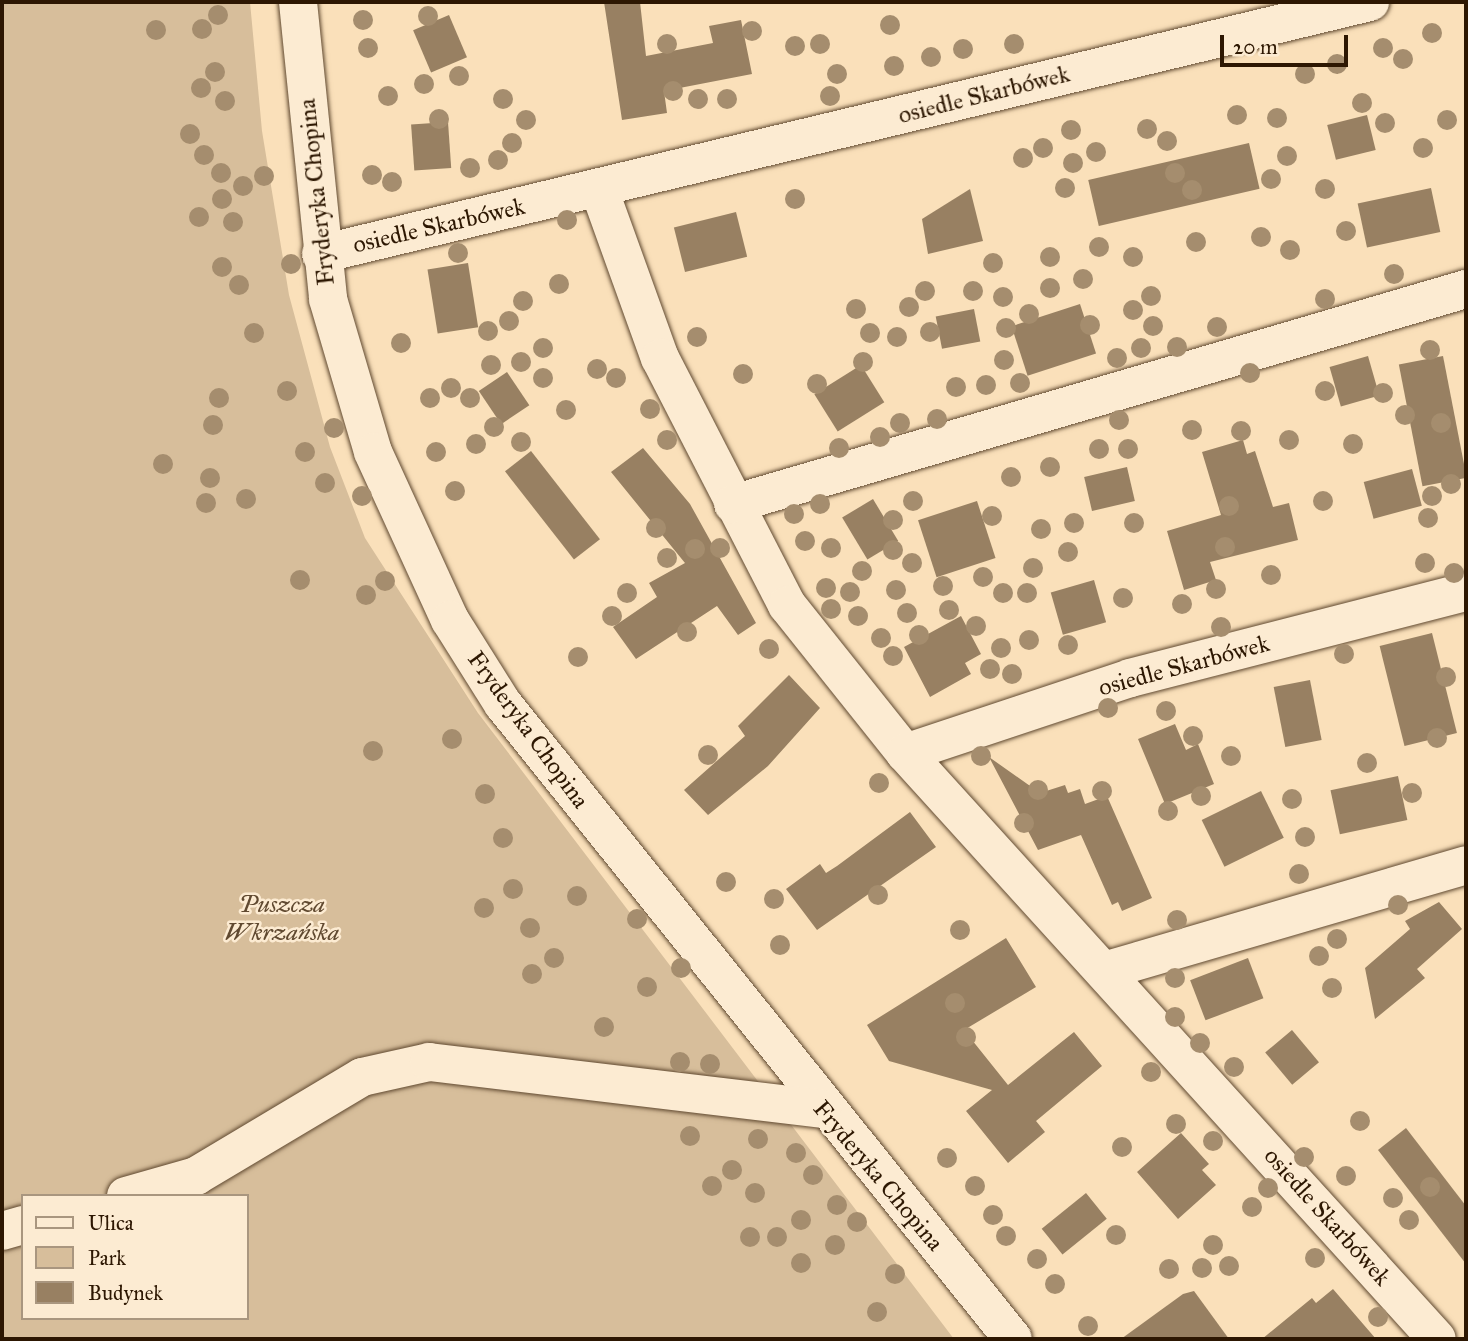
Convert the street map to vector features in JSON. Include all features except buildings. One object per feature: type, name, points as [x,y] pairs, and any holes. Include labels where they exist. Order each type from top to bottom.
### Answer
[{"type":"street","name":"Fryderyka Chopina","points":[[298,2],[321,254],[373,452],[450,620],[503,704],[822,1109],[1013,1339]]},
{"type":"street","name":"osiedle Skarbówek","points":[[321,254],[1370,2]]},
{"type":"street","name":"osiedle Skarbówek","points":[[599,189],[660,358],[787,605],[905,753],[1437,1339]]},
{"type":"street","points":[[733,504],[1466,289]]},
{"type":"street","name":"osiedle Skarbówek","points":[[905,753],[1130,678],[1466,592]]},
{"type":"street","points":[[1104,971],[1466,865]]},
{"type":"street","points":[[134,1194],[196,1176],[362,1077],[429,1062],[822,1109]]},
{"type":"street","points":[[2,1231],[21,1226]]},
{"type":"green space","name":"Puszcza Wkrzańska","points":[[2,2],[250,2],[262,131],[289,295],[330,447],[365,538],[478,713],[954,1339],[2,1339]]}]
